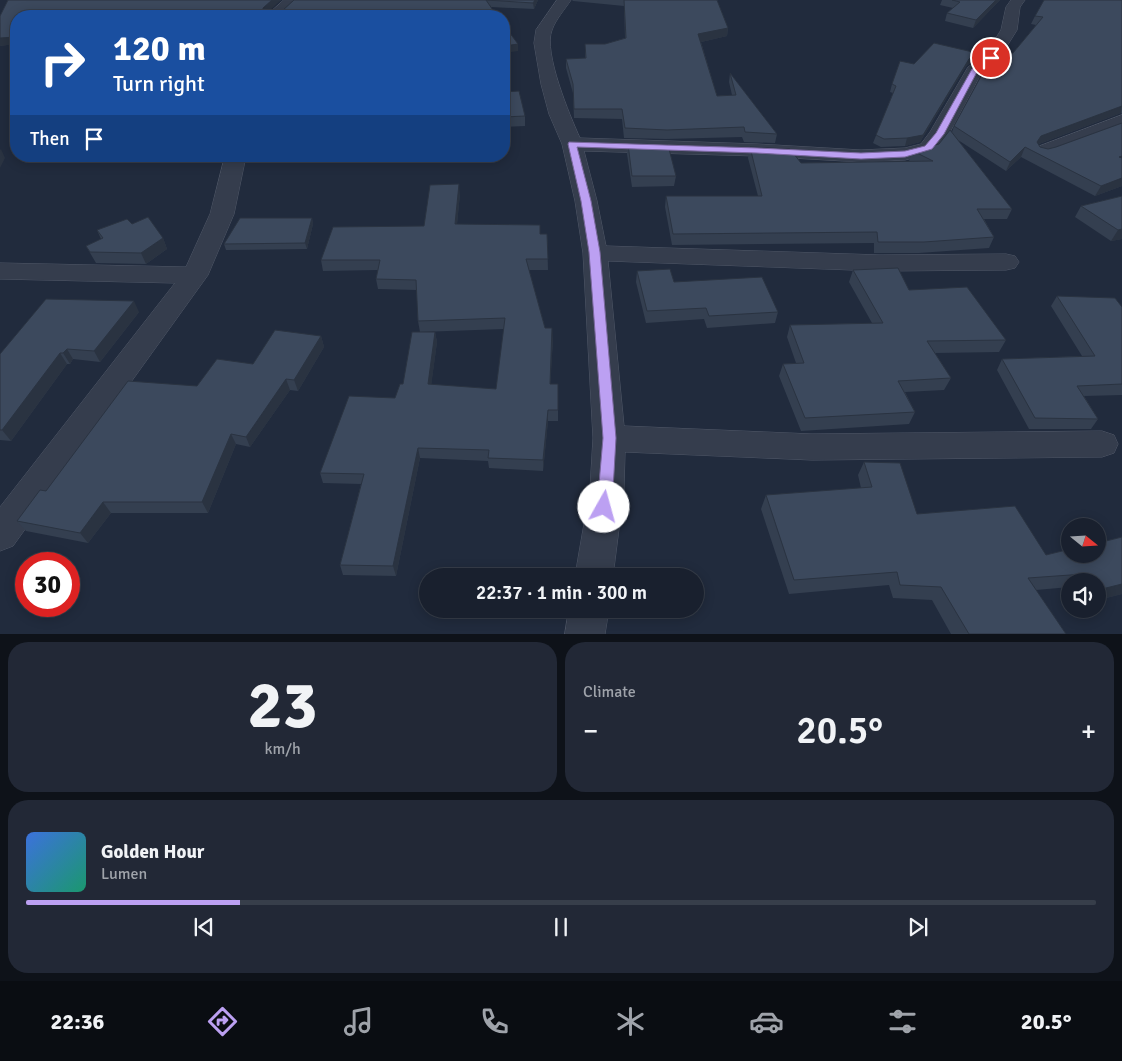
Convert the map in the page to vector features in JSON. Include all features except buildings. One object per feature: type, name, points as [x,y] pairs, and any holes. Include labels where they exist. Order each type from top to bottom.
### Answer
[{"type":"street","points":[[280,10],[293,0]]},
{"type":"street","points":[[564,0],[544,30],[542,43],[550,84],[572,144],[586,201],[595,252],[609,438],[607,489],[595,568]]},
{"type":"street","points":[[572,144],[757,150],[861,156],[905,154],[928,148],[939,134],[974,71],[991,58],[1009,30],[1013,7],[1018,0]]},
{"type":"street","points":[[1044,151],[1122,121]]},
{"type":"street","points":[[0,535],[194,276],[222,214],[235,162]]},
{"type":"street","points":[[595,252],[880,263],[1006,262]]},
{"type":"street","points":[[0,271],[194,276]]},
{"type":"street","points":[[609,438],[812,447],[1102,444]]},
{"type":"street","points":[[585,634],[588,618]]},
{"type":"route","points":[[604,507],[607,489],[609,438],[599,327],[595,252],[586,201],[572,144],[757,150],[861,156],[905,154],[928,148],[939,134],[974,71],[991,58]]}]
